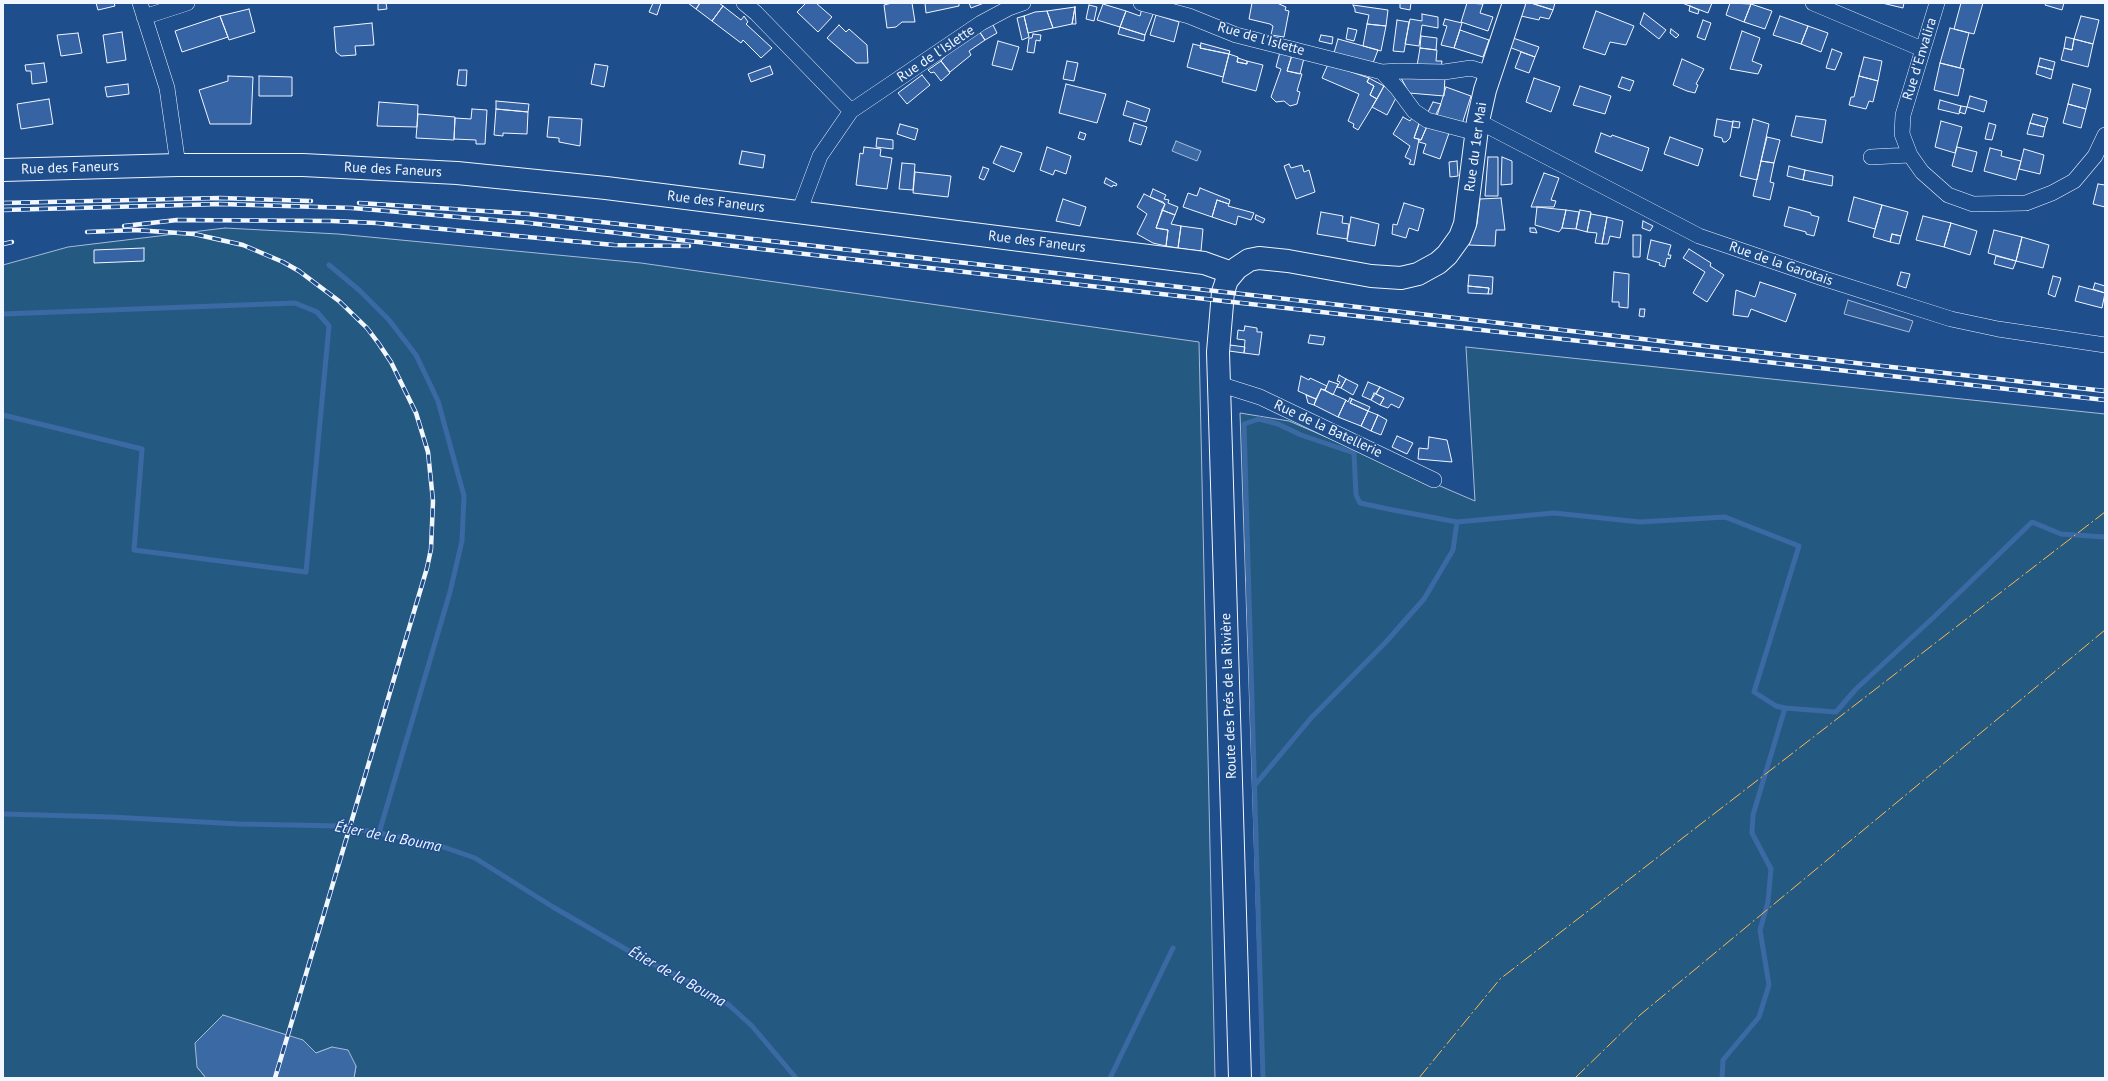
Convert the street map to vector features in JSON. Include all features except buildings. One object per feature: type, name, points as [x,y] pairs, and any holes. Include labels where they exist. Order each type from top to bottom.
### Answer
[{"type":"street","points":[[178,165],[167,88],[142,10],[187,3]]},
{"type":"street","points":[[744,3],[760,8],[851,111]]},
{"type":"street","name":"Rue de l'Islette","points":[[799,212],[820,156],[851,111],[981,24],[1009,8],[1023,3]]},
{"type":"street","name":"Rue de l'Islette","points":[[1141,3],[1189,16],[1236,35],[1382,72],[1444,72],[1471,68],[1490,74]]},
{"type":"street","name":"Rue du 1er Mai","points":[[1232,273],[1244,263],[1259,258],[1288,261],[1371,276],[1401,278],[1418,274],[1442,259],[1460,237],[1465,224],[1477,127],[1490,74],[1514,3]]},
{"type":"street","points":[[1814,3],[1922,49]]},
{"type":"street","name":"Rue d'Envalira","points":[[1937,3],[1903,115],[1902,134],[1910,155],[1922,172],[1948,194],[1973,204],[2026,203],[2052,193],[2074,181],[2095,156],[2105,135]]},
{"type":"street","points":[[1382,72],[1397,88],[1414,111],[1427,120],[1477,127]]},
{"type":"street","name":"Rue de la Garotais","points":[[1477,127],[1699,236],[1822,278],[1951,319],[1998,329],[2105,345]]},
{"type":"street","points":[[1871,157],[1910,155]]},
{"type":"street","name":"Rue des Faneurs","points":[[3,170],[178,165],[303,165],[457,173],[606,188],[1204,263],[1232,273]]},
{"type":"street","name":"Route des Prés de la Rivière","points":[[1232,273],[1223,292],[1220,314],[1219,384],[1240,1078]]},
{"type":"street","name":"Rue de la Batellerie","points":[[1219,384],[1260,397],[1434,480]]},
{"type":"shaded area","points":[[1176,141],[1201,151],[1197,161],[1172,151]]},
{"type":"shaded area","points":[[225,228],[338,234],[641,263],[1199,342],[1215,1078],[354,1078],[356,1066],[332,1047],[316,1053],[303,1040],[197,1067],[206,1078],[3,1078],[3,265],[68,247]]},
{"type":"shaded area","points":[[1848,300],[1913,321],[1909,332],[1844,314]]},
{"type":"shaded area","points":[[1466,347],[2105,414],[2105,1078],[1262,1078],[1240,413],[1289,421],[1475,501]]},
{"type":"shaded area","points":[[223,1015],[303,1040],[316,1053],[332,1047],[348,1050],[356,1066],[354,1078],[206,1078],[197,1067],[195,1043]]},
{"type":"waterway","points":[[329,265],[359,290],[389,320],[416,355],[438,401],[464,496],[462,541],[450,592],[379,833]]},
{"type":"waterway","points":[[3,314],[295,303],[317,312],[329,326],[306,572],[134,550],[142,449],[3,415]]},
{"type":"waterway","points":[[1263,1078],[1244,424],[1259,419],[1278,424],[1301,435],[1354,453],[1356,495],[1360,503],[1457,522],[1554,513],[1640,522],[1725,517],[1799,546],[1754,692],[1776,706],[1785,708],[1836,712],[1856,689],[1935,616],[2032,522],[2061,534],[2105,537]]},
{"type":"waterway","points":[[1255,785],[1311,718],[1385,643],[1424,599],[1453,550],[1457,522]]},
{"type":"waterway","points":[[1722,1078],[1723,1060],[1759,1017],[1769,985],[1760,930],[1768,902],[1771,869],[1752,833],[1753,815],[1785,708]]},
{"type":"waterway","name":"Étier de la Bouma","points":[[3,814],[111,817],[239,824],[341,826],[432,843],[475,858],[553,907],[641,958],[696,985],[729,1005],[752,1026],[796,1078]]},
{"type":"waterway","points":[[1110,1078],[1173,948]]},
{"type":"railway","points":[[3,203],[220,198],[311,201]]},
{"type":"railway","points":[[359,203],[530,214],[2105,391]]},
{"type":"railway","points":[[3,210],[220,204],[352,208],[529,223],[2105,400]]},
{"type":"railway","points":[[124,226],[177,220],[332,221],[377,223],[614,245],[689,246]]},
{"type":"railway","points":[[87,232],[135,230],[194,234],[243,245],[283,262],[299,271],[339,301],[367,328],[379,344],[391,362],[416,413],[428,452],[433,501],[431,549],[427,568],[275,1078]]},
{"type":"railway","points":[[3,244],[12,242]]},
{"type":"power","points":[[1419,1078],[1500,979],[2105,512]]},
{"type":"power","points":[[1575,1078],[1640,1015],[2105,630]]}]
